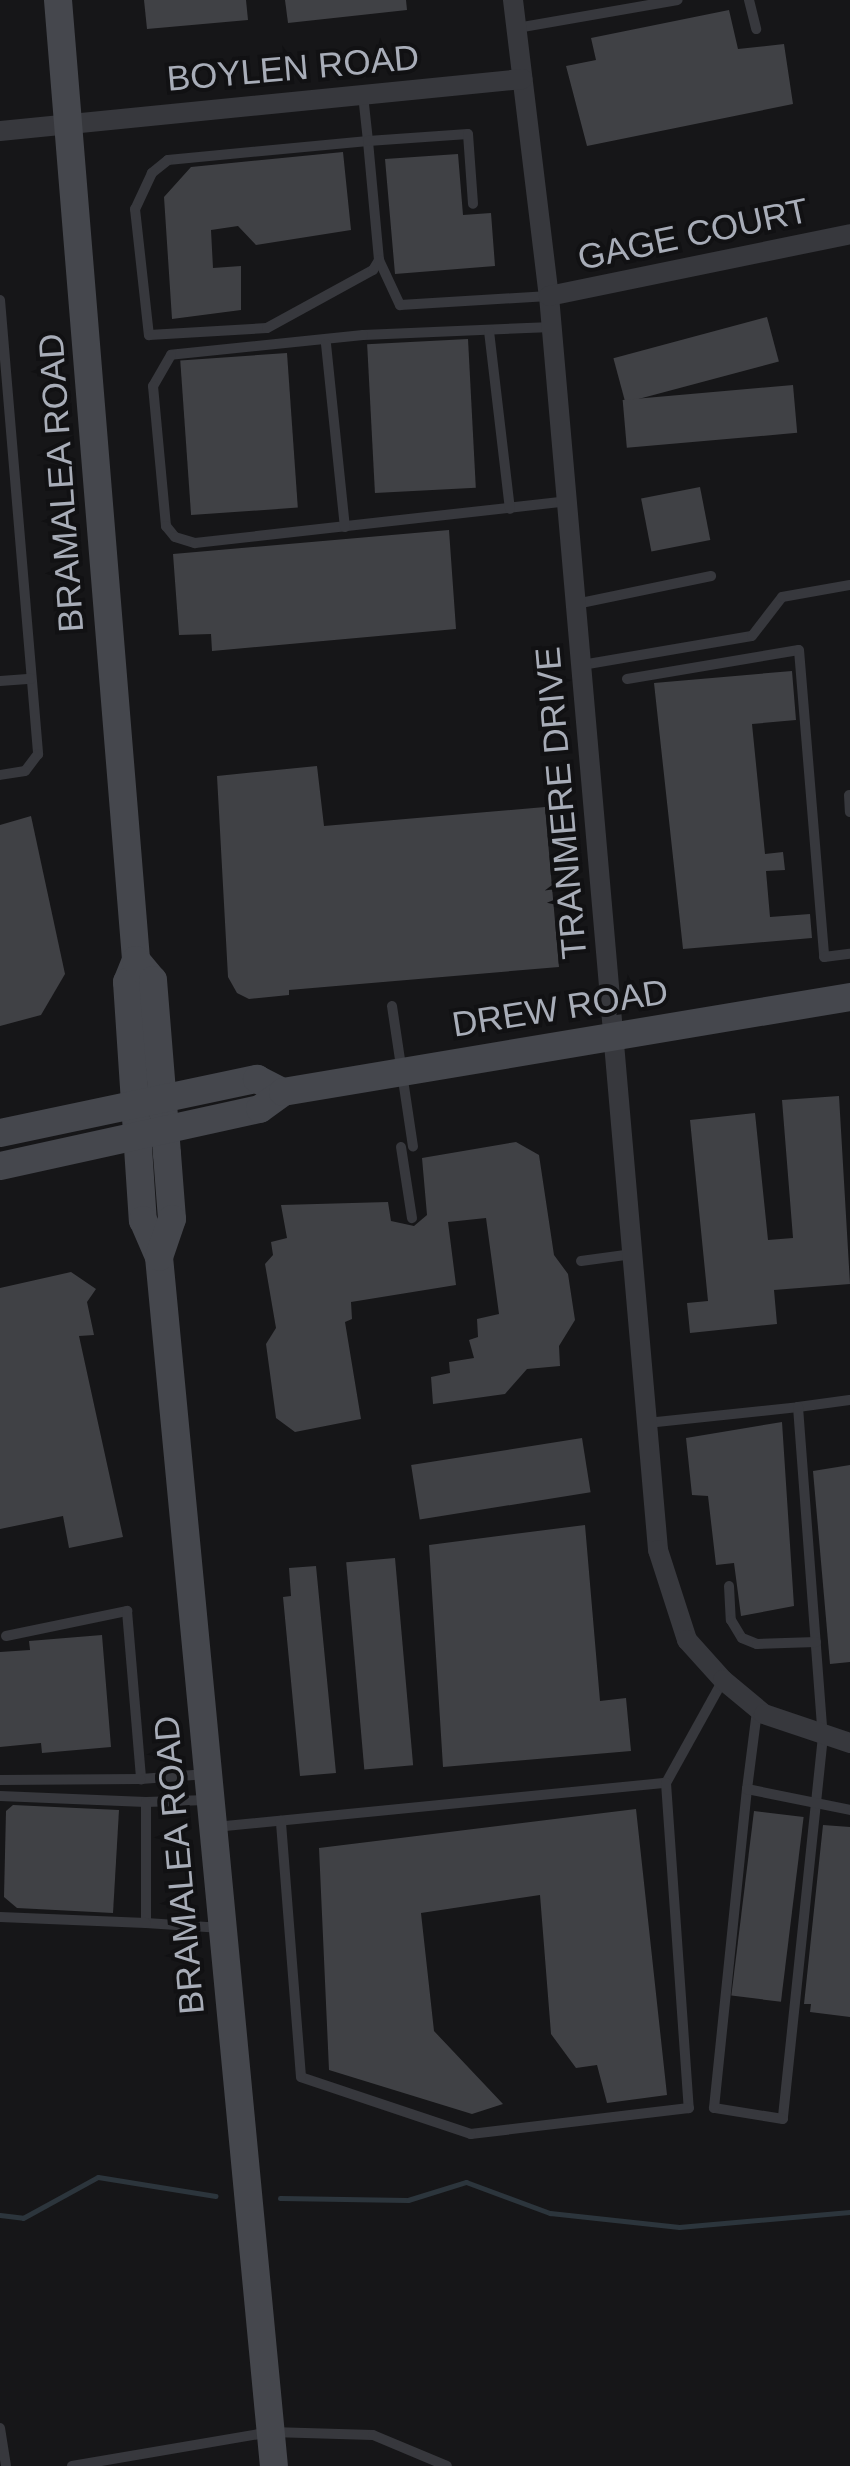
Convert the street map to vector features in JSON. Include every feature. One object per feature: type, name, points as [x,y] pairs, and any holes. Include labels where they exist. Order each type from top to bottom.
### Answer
[{"type":"main road","name":"BRAMALEA ROAD","points":[[58,0],[71,122],[136,960],[126,982],[144,1220],[159,1257],[274,2466]]},
{"type":"main road","name":"BRAMALEA ROAD","points":[[136,960],[153,980],[172,1219],[159,1257]]},
{"type":"main road","name":"DREW ROAD","points":[[0,1166],[260,1109],[282,1092],[850,995]]},
{"type":"main road","name":"DREW ROAD","points":[[0,1133],[257,1080],[282,1092]]},
{"type":"street","name":"TRANMERE DRIVE","points":[[512,0],[552,327],[658,1550],[687,1640],[723,1680],[758,1709],[850,1743]]},
{"type":"street","name":"BOYLEN ROAD","points":[[0,131],[522,79]]},
{"type":"street","name":"GAGE COURT","points":[[549,296],[850,234]]},
{"type":"lane","points":[[517,28],[678,0]]},
{"type":"lane","points":[[748,0],[756,29]]},
{"type":"lane","points":[[363,94],[379,260],[400,305],[549,296]]},
{"type":"lane","points":[[379,260],[373,270],[266,328],[150,334],[135,209],[152,172],[168,160],[468,134],[473,204]]},
{"type":"lane","points":[[0,300],[38,754],[25,771],[0,775]]},
{"type":"lane","points":[[552,327],[363,335],[326,344],[171,356],[153,386],[166,526],[195,543],[567,501]]},
{"type":"lane","points":[[489,332],[510,509]]},
{"type":"lane","points":[[326,344],[344,527]]},
{"type":"lane","points":[[576,604],[712,576]]},
{"type":"lane","points":[[582,665],[752,636],[782,597],[850,586]]},
{"type":"lane","points":[[627,679],[799,650],[824,956],[850,954]]},
{"type":"lane","points":[[0,681],[31,679]]},
{"type":"lane","points":[[849,795],[850,812]]},
{"type":"lane","points":[[392,1006],[412,1218]]},
{"type":"lane","points":[[581,1261],[633,1254]]},
{"type":"lane","points":[[648,1423],[850,1400]]},
{"type":"lane","points":[[758,1709],[714,2108],[782,2118],[824,1736],[798,1407]]},
{"type":"lane","points":[[729,1586],[732,1620],[742,1638],[757,1644],[816,1642]]},
{"type":"lane","points":[[6,1636],[127,1611],[141,1779]]},
{"type":"lane","points":[[281,1821],[301,2077],[471,2134],[689,2108],[666,1783],[723,1680]]},
{"type":"lane","points":[[0,1780],[141,1779],[281,1821],[666,1783]]},
{"type":"lane","points":[[747,1789],[850,1810]]},
{"type":"lane","points":[[0,1796],[146,1802],[211,1800]]},
{"type":"lane","points":[[146,1802],[146,1923]]},
{"type":"lane","points":[[0,1917],[223,1928]]},
{"type":"lane","points":[[0,2428],[6,2466]]},
{"type":"lane","points":[[72,2466],[271,2432],[373,2436],[447,2466]]},
{"type":"building","points":[[144,0],[246,0],[248,20],[147,29]]},
{"type":"building","points":[[285,0],[406,0],[407,10],[288,23]]},
{"type":"building","points":[[729,10],[738,49],[784,44],[793,104],[587,146],[566,66],[596,60],[591,38]]},
{"type":"building","points":[[343,152],[351,230],[256,245],[238,226],[211,230],[213,268],[241,266],[241,310],[172,319],[164,197],[191,167]]},
{"type":"building","points":[[458,154],[463,215],[491,213],[495,266],[395,274],[385,159]]},
{"type":"building","points":[[767,317],[779,361],[625,403],[613,358]]},
{"type":"building","points":[[468,339],[476,488],[375,493],[367,344]]},
{"type":"building","points":[[287,353],[298,508],[191,515],[180,360]]},
{"type":"building","points":[[793,385],[797,433],[627,448],[623,400]]},
{"type":"building","points":[[700,487],[710,540],[651,551],[641,498]]},
{"type":"building","points":[[449,530],[456,629],[212,651],[211,634],[179,635],[173,554]]},
{"type":"building","points":[[792,671],[796,720],[752,724],[765,854],[783,852],[785,870],[766,871],[770,917],[810,914],[812,938],[683,949],[654,683]]},
{"type":"building","points":[[317,766],[324,826],[545,807],[559,967],[289,990],[289,995],[249,999],[237,993],[228,977],[217,776]]},
{"type":"building","points":[[31,816],[65,974],[41,1015],[0,1026],[0,825]]},
{"type":"building","points":[[839,1096],[850,1284],[774,1290],[777,1324],[690,1333],[687,1303],[708,1301],[690,1120],[755,1113],[768,1240],[793,1238],[782,1100]]},
{"type":"building","points":[[516,1142],[539,1155],[554,1255],[568,1274],[575,1320],[559,1346],[560,1366],[527,1369],[505,1394],[433,1404],[431,1377],[450,1373],[449,1362],[474,1358],[469,1340],[478,1337],[477,1319],[499,1314],[486,1218],[448,1222],[456,1285],[351,1302],[352,1319],[345,1322],[361,1419],[295,1432],[276,1418],[266,1344],[276,1328],[265,1264],[273,1255],[271,1242],[287,1238],[281,1205],[388,1202],[391,1221],[414,1226],[427,1215],[422,1158]]},
{"type":"building","points":[[71,1272],[96,1289],[87,1302],[94,1335],[79,1336],[123,1537],[69,1548],[63,1516],[0,1529],[0,1288]]},
{"type":"building","points":[[782,1422],[794,1606],[741,1616],[734,1563],[716,1565],[708,1496],[692,1495],[686,1438]]},
{"type":"building","points":[[582,1438],[591,1492],[420,1519],[411,1465]]},
{"type":"building","points":[[850,1465],[850,1662],[830,1664],[813,1471]]},
{"type":"building","points":[[585,1525],[600,1701],[626,1698],[631,1751],[443,1767],[429,1545]]},
{"type":"building","points":[[395,1558],[413,1765],[364,1769],[346,1562]]},
{"type":"building","points":[[316,1566],[336,1773],[300,1776],[283,1597],[291,1596],[289,1568]]},
{"type":"building","points":[[102,1635],[111,1747],[42,1753],[41,1743],[0,1747],[0,1652],[30,1650],[29,1641]]},
{"type":"building","points":[[13,1805],[119,1810],[113,1913],[17,1908],[4,1897],[6,1811]]},
{"type":"building","points":[[636,1809],[667,2095],[607,2103],[597,2065],[576,2068],[551,2034],[540,1895],[421,1913],[434,2031],[503,2104],[472,2114],[329,2070],[319,1848]]},
{"type":"building","points":[[754,1811],[804,1817],[781,2002],[731,1996]]},
{"type":"building","points":[[823,1825],[850,1827],[850,2017],[810,2012],[811,2004],[804,2004]]},
{"type":"waterway","points":[[0,2215],[23,2218],[98,2177],[215,2196]]},
{"type":"waterway","points":[[280,2198],[408,2200],[466,2182],[550,2213],[679,2227],[850,2212]]}]
